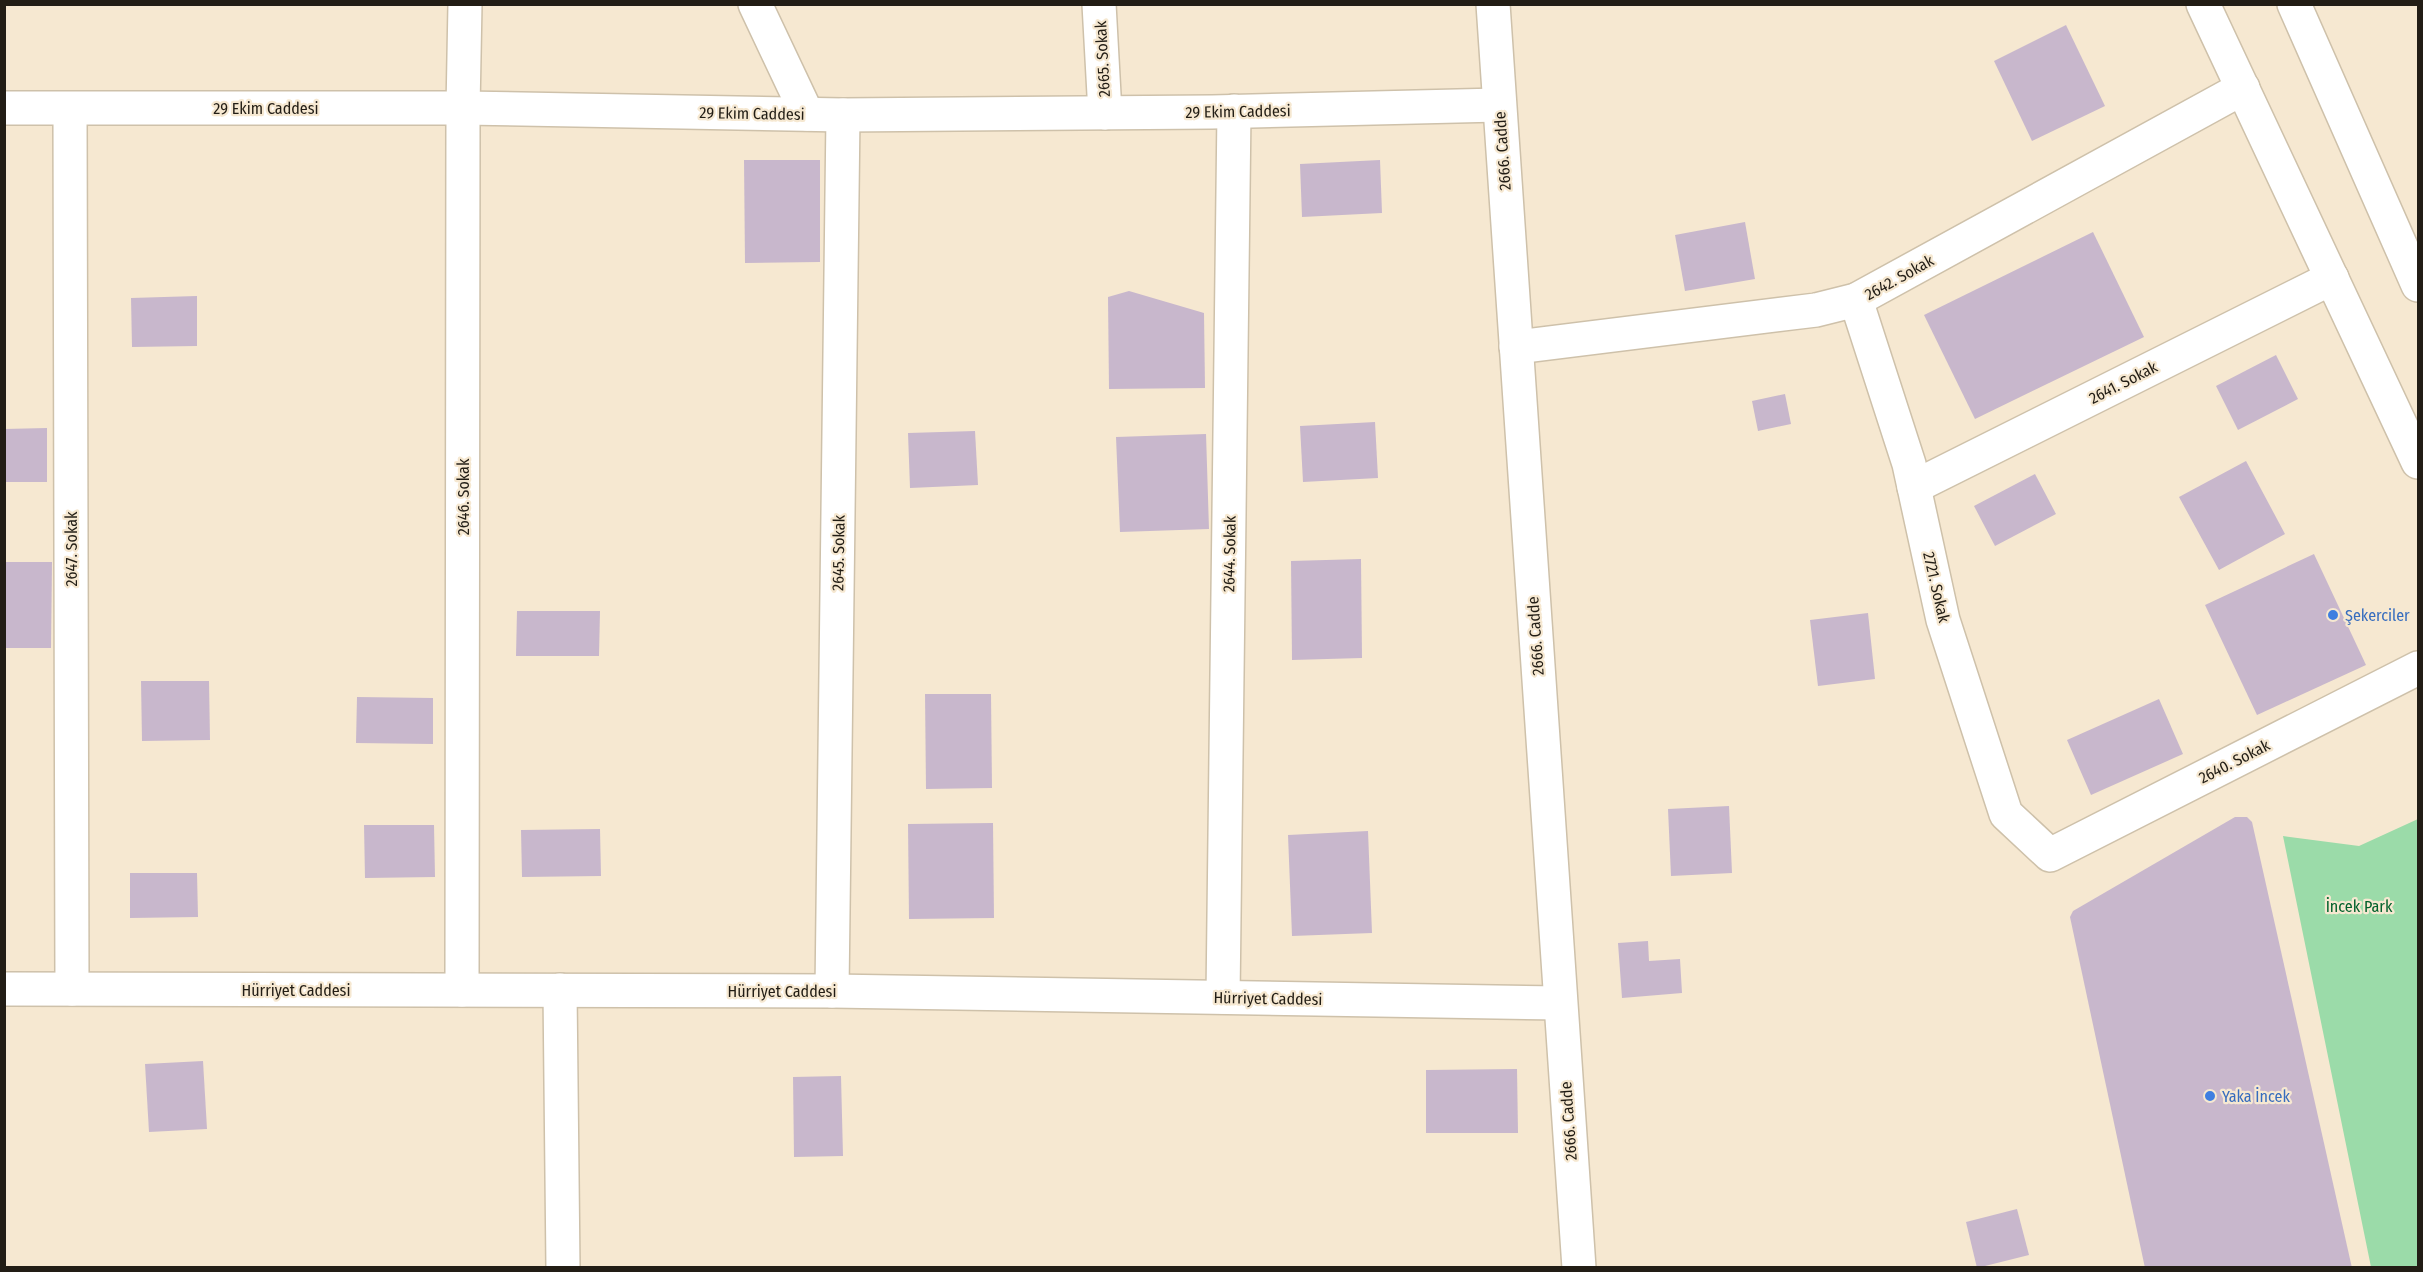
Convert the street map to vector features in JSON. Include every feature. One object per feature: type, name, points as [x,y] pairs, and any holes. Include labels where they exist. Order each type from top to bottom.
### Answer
[{"type":"street","name":"2646. Sokak","points":[[462,990],[465,4]]},
{"type":"street","points":[[755,4],[807,114]]},
{"type":"street","name":"2665. Sokak","points":[[1099,4],[1105,113]]},
{"type":"street","name":"2666. Cadde","points":[[1492,4],[1579,1268]]},
{"type":"street","points":[[2203,4],[2418,462]]},
{"type":"street","points":[[2294,4],[2418,285]]},
{"type":"street","name":"2642. Sokak","points":[[1516,347],[1816,310],[1856,300],[2242,88]]},
{"type":"street","name":"29 Ekim Caddesi","points":[[4,108],[463,108],[843,115],[1105,113],[1499,105]]},
{"type":"street","name":"2647. Sokak","points":[[70,108],[72,989]]},
{"type":"street","name":"2644. Sokak","points":[[1223,997],[1234,111]]},
{"type":"street","name":"2645. Sokak","points":[[832,991],[843,115]]},
{"type":"street","name":"2641. Sokak","points":[[1914,487],[2332,278]]},
{"type":"street","name":"2721. Sokak","points":[[1856,300],[1914,487],[1943,620],[2006,814],[2050,855]]},
{"type":"street","name":"2640. Sokak","points":[[2050,855],[2418,668]]},
{"type":"street","name":"Hürriyet Caddesi","points":[[4,989],[832,991],[1560,1003]]},
{"type":"street","points":[[560,990],[563,1268]]},
{"type":"green space","name":"İncek Park","points":[[2418,819],[2418,1267],[2371,1267],[2283,836],[2359,846]]},
{"type":"building","points":[[2066,25],[2105,106],[2032,141],[1994,61]]},
{"type":"building","points":[[744,160],[820,160],[820,262],[745,263]]},
{"type":"building","points":[[1380,160],[1382,213],[1302,217],[1300,164]]},
{"type":"building","points":[[1745,222],[1755,279],[1685,291],[1675,235]]},
{"type":"building","points":[[2093,232],[2144,337],[1975,419],[1924,315]]},
{"type":"building","points":[[1129,291],[1204,313],[1205,388],[1109,389],[1108,297]]},
{"type":"building","points":[[197,296],[197,346],[132,347],[131,298]]},
{"type":"building","points":[[2276,355],[2298,399],[2238,430],[2216,386]]},
{"type":"building","points":[[1785,394],[1791,424],[1758,431],[1752,401]]},
{"type":"building","points":[[1375,422],[1378,478],[1303,482],[1300,426]]},
{"type":"building","points":[[47,428],[47,482],[4,482],[4,429]]},
{"type":"building","points":[[975,431],[978,485],[910,488],[908,433]]},
{"type":"building","points":[[1206,434],[1209,529],[1120,532],[1116,437]]},
{"type":"building","points":[[2246,461],[2285,534],[2219,570],[2179,497]]},
{"type":"building","points":[[2035,474],[2056,514],[1995,546],[1974,506]]},
{"type":"building","points":[[2314,554],[2366,665],[2257,715],[2205,605]]},
{"type":"building","points":[[1361,559],[1362,658],[1292,660],[1291,561]]},
{"type":"building","points":[[4,562],[52,562],[51,648],[4,648]]},
{"type":"building","points":[[517,611],[600,611],[599,656],[516,656]]},
{"type":"building","points":[[1868,613],[1875,679],[1818,686],[1810,620]]},
{"type":"building","points":[[141,681],[209,681],[210,740],[142,741]]},
{"type":"building","points":[[925,694],[991,694],[992,788],[926,789]]},
{"type":"building","points":[[357,697],[433,698],[433,744],[356,743]]},
{"type":"building","points":[[2159,699],[2183,754],[2091,795],[2067,740]]},
{"type":"building","points":[[1729,806],[1732,873],[1671,876],[1668,809]]},
{"type":"building","name":"Yaka İncek","points":[[2235,817],[2247,817],[2252,822],[2352,1268],[2145,1268],[2070,917],[2073,911]]},
{"type":"building","points":[[993,823],[994,918],[909,919],[908,824]]},
{"type":"building","points":[[364,825],[434,825],[435,877],[365,878]]},
{"type":"building","points":[[600,829],[601,876],[522,877],[521,830]]},
{"type":"building","points":[[1368,831],[1372,933],[1292,936],[1288,835]]},
{"type":"building","points":[[130,873],[197,873],[198,917],[130,918]]},
{"type":"building","points":[[1648,941],[1649,961],[1680,959],[1682,993],[1622,998],[1618,943]]},
{"type":"building","points":[[203,1061],[207,1129],[149,1132],[145,1064]]},
{"type":"building","points":[[1517,1069],[1518,1133],[1426,1133],[1426,1070]]},
{"type":"building","points":[[841,1076],[843,1156],[794,1157],[793,1077]]},
{"type":"building","points":[[2017,1209],[2029,1255],[1977,1268],[1966,1222]]},
{"type":"place","name":"Şekerciler","points":[[2333,615]]},
{"type":"place","name":"Yaka İncek","points":[[2210,1096]]}]
